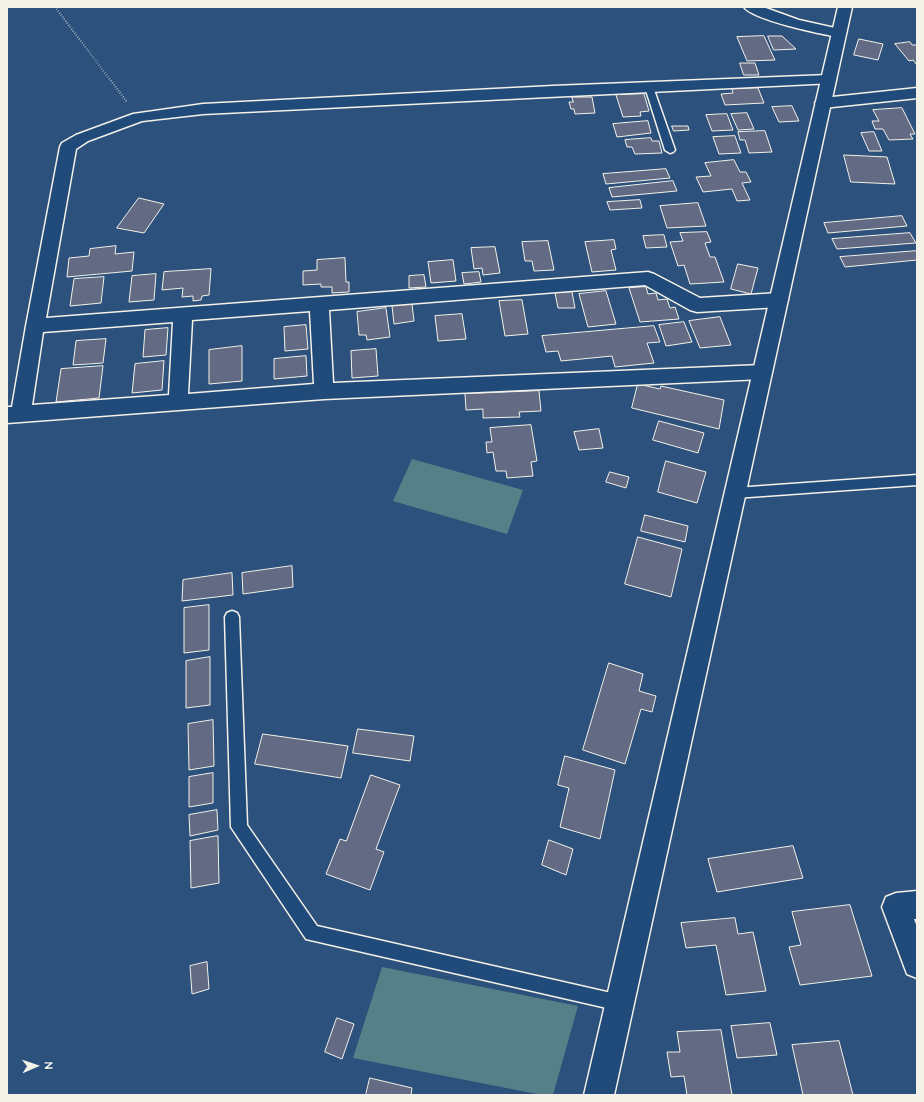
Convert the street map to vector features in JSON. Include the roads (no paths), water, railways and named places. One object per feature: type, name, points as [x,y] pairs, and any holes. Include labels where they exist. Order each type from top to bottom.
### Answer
[{"type":"street","points":[[751,7],[775,18],[801,26],[839,33]]},
{"type":"street","points":[[599,1095],[845,7]]},
{"type":"street","points":[[762,372],[324,391],[14,415],[35,326],[68,147],[82,138],[139,117],[203,108],[828,80]]},
{"type":"street","points":[[823,103],[917,93]]},
{"type":"street","points":[[35,326],[648,278],[697,305],[779,300]]},
{"type":"street","points":[[319,304],[324,391]]},
{"type":"street","points":[[178,402],[183,314]]},
{"type":"street","points":[[917,905],[896,907],[917,964]]},
{"type":"lane","points":[[649,87],[670,150]]},
{"type":"lane","points":[[735,493],[917,480]]},
{"type":"lane","points":[[232,617],[239,827],[312,933],[620,1003]]}]
